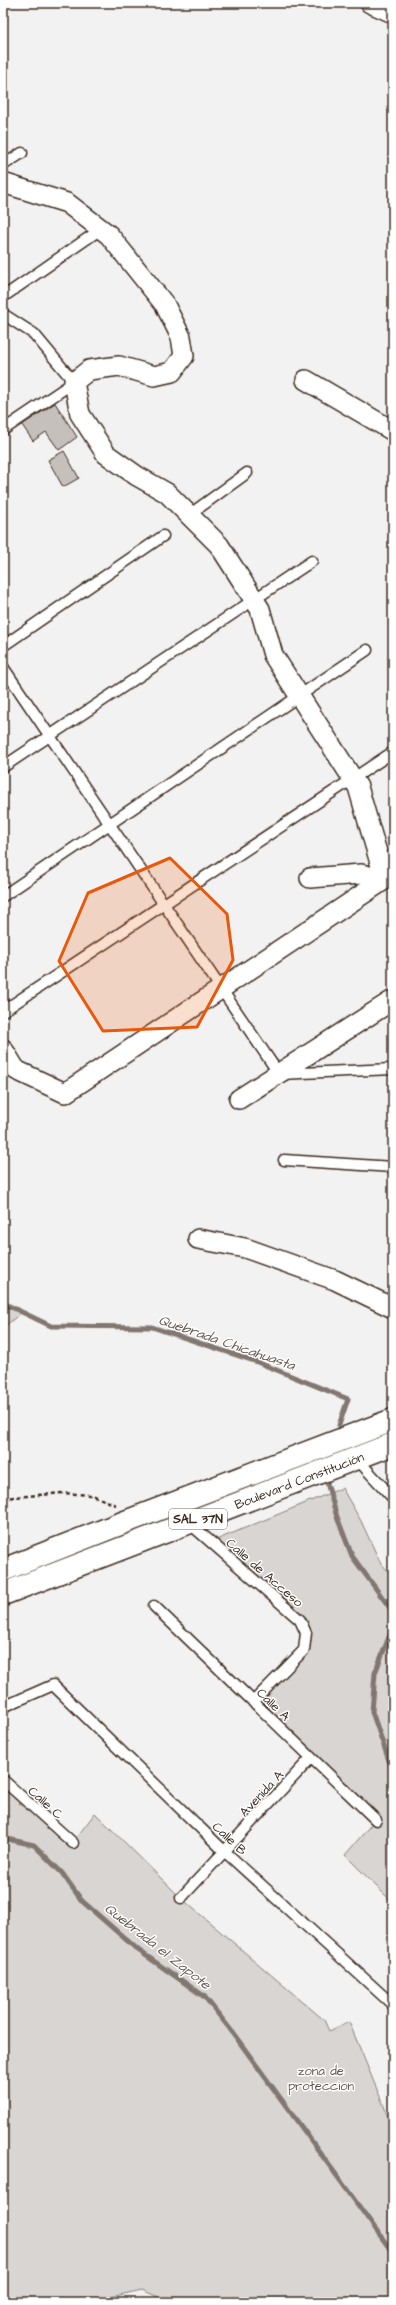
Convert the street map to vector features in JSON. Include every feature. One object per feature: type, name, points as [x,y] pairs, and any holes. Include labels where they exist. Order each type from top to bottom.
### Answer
[{"type":"highway","name":"Boulevard Constitución","points":[[3,1570],[138,1516],[393,1420]]},
{"type":"highway","name":"Boulevard Constitución","points":[[3,1594],[393,1444]]},
{"type":"street","points":[[370,3],[393,13]]},
{"type":"street","points":[[3,183],[67,203],[109,235],[165,305],[181,337],[184,356],[172,372],[154,376],[119,366],[89,370],[74,382],[80,414],[106,454],[137,476],[167,493],[219,545],[260,609],[273,655],[358,787],[389,877]]},
{"type":"street","points":[[306,380],[393,431]]},
{"type":"street","points":[[310,878],[361,874],[389,877]]},
{"type":"street","points":[[3,1049],[16,1070],[65,1093],[389,877]]},
{"type":"street","points":[[240,1099],[393,1000]]},
{"type":"street","points":[[198,1239],[245,1248],[335,1280],[393,1308]]},
{"type":"lane","points":[[3,165],[22,152]]},
{"type":"lane","points":[[3,297],[101,229]]},
{"type":"lane","points":[[3,314],[34,334],[74,382],[3,430]]},
{"type":"lane","points":[[189,515],[247,473]]},
{"type":"lane","points":[[3,646],[164,536]]},
{"type":"lane","points":[[3,767],[312,561]]},
{"type":"lane","points":[[3,896],[366,650]]},
{"type":"lane","points":[[3,667],[280,1074],[393,1069]]},
{"type":"lane","points":[[3,1011],[393,752]]},
{"type":"lane","points":[[284,1160],[393,1167]]},
{"type":"lane","points":[[356,1458],[393,1498]]},
{"type":"lane","name":"Calle de Acceso","points":[[188,1522],[300,1620],[306,1632],[304,1650],[253,1702]]},
{"type":"lane","name":"Calle A","points":[[154,1606],[376,1820]]},
{"type":"lane","name":"Calle B","points":[[3,1707],[52,1685],[225,1851],[393,2005]]},
{"type":"lane","name":"Avenida A","points":[[181,1898],[311,1758]]},
{"type":"lane","name":"Calle C","points":[[3,1780],[73,1843]]},
{"type":"path","points":[[3,1498],[62,1493],[92,1494],[138,1516]]},
{"type":"highlighted area","points":[[170,858],[227,914],[233,960],[197,1027],[103,1031],[59,961],[88,893]]},
{"type":"green space","points":[[3,1303],[22,1312],[3,1328]]},
{"type":"green space","points":[[342,1488],[361,1521],[380,1562],[393,1577],[393,1903],[345,1855],[375,1820],[253,1702],[304,1650],[300,1620],[211,1542]]},
{"type":"green space","name":"zona de proteccion","points":[[3,1780],[73,1842],[95,1813],[181,1898],[324,2020],[329,2031],[349,2022],[393,2128],[393,2302],[170,2302],[142,2290],[88,2302],[3,2302],[3,1840],[10,1841],[3,1839]],"holes":[[[99,1918],[138,1950],[204,1996],[209,2003],[138,1952]]]},
{"type":"building","points":[[55,403],[77,437],[59,450],[46,432],[33,441],[22,425]]},
{"type":"building","points":[[64,451],[79,478],[63,487],[48,460]]},
{"type":"waterway","name":"Quebrada Chicahuasta","points":[[3,1303],[51,1326],[152,1327],[257,1362],[348,1399],[339,1425]]},
{"type":"waterway","name":"Quebrada Chicahuasta","points":[[325,1476],[337,1517],[352,1556],[390,1608],[393,1626]]},
{"type":"waterway","name":"Quebrada Chicahuasta","points":[[393,1627],[375,1673],[372,1712],[393,1772]]},
{"type":"waterway","name":"Quebrada el Zapote","points":[[3,1838],[34,1845],[62,1873],[82,1901],[138,1950],[204,1996],[230,2029],[393,2253]]}]
